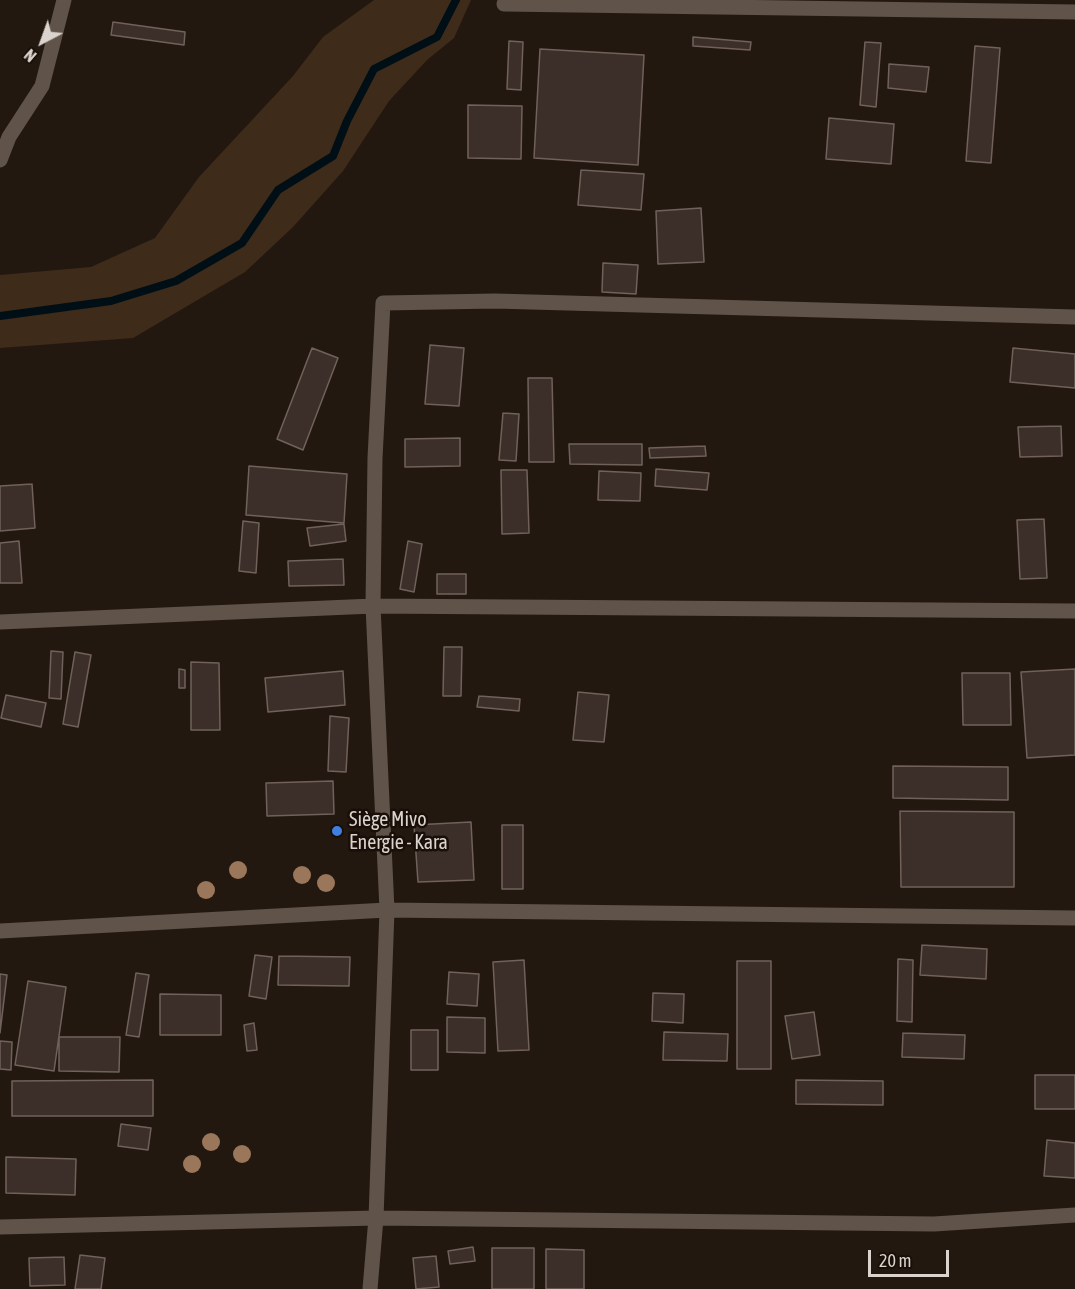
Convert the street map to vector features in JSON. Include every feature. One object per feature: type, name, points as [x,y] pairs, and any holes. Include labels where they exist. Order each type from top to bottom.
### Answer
[{"type":"street","points":[[0,160],[17,124],[42,86],[64,0]]},
{"type":"street","points":[[504,4],[1075,12]]},
{"type":"street","points":[[0,122],[17,124]]},
{"type":"street","points":[[370,1289],[376,1218],[387,910],[373,606],[375,458],[383,303],[495,301],[1075,317]]},
{"type":"street","points":[[0,622],[373,606],[1075,612]]},
{"type":"street","points":[[0,931],[387,910],[1075,918]]},
{"type":"street","points":[[0,1227],[376,1218],[934,1224],[1075,1215]]},
{"type":"shaded area","points":[[374,0],[471,0],[454,38],[427,60],[389,101],[343,171],[293,227],[245,272],[133,338],[0,348],[0,275],[91,267],[155,238],[199,177],[293,76],[323,37]]},
{"type":"building","points":[[113,22],[185,32],[184,45],[111,35]]},
{"type":"building","points":[[693,37],[751,42],[750,50],[693,46]]},
{"type":"building","points":[[509,41],[523,42],[521,90],[507,89]]},
{"type":"building","points":[[865,42],[881,43],[876,107],[860,105]]},
{"type":"building","points":[[975,46],[1000,48],[991,163],[966,161]]},
{"type":"building","points":[[540,49],[644,55],[638,165],[534,158]]},
{"type":"building","points":[[889,64],[929,67],[926,92],[888,88]]},
{"type":"building","points":[[468,105],[522,106],[521,159],[468,158]]},
{"type":"building","points":[[829,118],[894,124],[891,164],[826,159]]},
{"type":"building","points":[[581,170],[644,174],[641,210],[578,205]]},
{"type":"building","points":[[701,208],[704,262],[658,264],[656,211]]},
{"type":"building","points":[[603,263],[638,265],[636,294],[602,292]]},
{"type":"building","points":[[430,345],[464,348],[459,406],[425,404]]},
{"type":"building","points":[[312,348],[338,358],[303,450],[277,439]]},
{"type":"building","points":[[1013,348],[1075,354],[1075,388],[1010,382]]},
{"type":"building","points":[[528,378],[552,378],[554,462],[529,462]]},
{"type":"building","points":[[503,413],[519,414],[516,461],[499,460]]},
{"type":"building","points":[[1061,426],[1062,456],[1020,457],[1018,427]]},
{"type":"building","points":[[460,438],[460,466],[405,467],[405,439]]},
{"type":"building","points":[[569,444],[642,444],[642,465],[570,464]]},
{"type":"building","points":[[705,446],[706,456],[650,458],[649,448]]},
{"type":"building","points":[[249,466],[347,474],[344,523],[246,515]]},
{"type":"building","points":[[656,469],[709,473],[707,490],[655,486]]},
{"type":"building","points":[[501,470],[527,470],[529,533],[502,534]]},
{"type":"building","points":[[599,471],[641,473],[640,501],[598,500]]},
{"type":"building","points":[[32,484],[35,528],[0,531],[0,486]]},
{"type":"building","points":[[1044,519],[1047,578],[1020,579],[1017,520]]},
{"type":"building","points":[[243,521],[259,523],[256,573],[239,571]]},
{"type":"building","points":[[344,524],[346,541],[310,546],[307,528]]},
{"type":"building","points":[[19,541],[22,583],[0,583],[0,543]]},
{"type":"building","points":[[408,541],[422,544],[414,592],[400,589]]},
{"type":"building","points":[[343,559],[344,585],[289,586],[288,561]]},
{"type":"building","points":[[437,574],[466,574],[466,594],[437,594]]},
{"type":"building","points":[[444,647],[462,647],[461,696],[443,696]]},
{"type":"building","points":[[51,651],[63,652],[61,699],[49,698]]},
{"type":"building","points":[[75,652],[91,655],[78,727],[63,724]]},
{"type":"building","points":[[191,662],[219,663],[220,730],[191,730]]},
{"type":"building","points":[[179,669],[185,670],[185,688],[179,688]]},
{"type":"building","points":[[1075,669],[1075,755],[1027,758],[1021,672]]},
{"type":"building","points":[[343,671],[345,705],[268,712],[265,678]]},
{"type":"building","points":[[962,673],[1010,673],[1011,725],[963,725]]},
{"type":"building","points":[[578,692],[609,695],[604,742],[573,740]]},
{"type":"building","points":[[6,695],[46,703],[41,727],[1,718]]},
{"type":"building","points":[[479,696],[520,699],[519,711],[477,707]]},
{"type":"building","points":[[330,716],[349,718],[346,772],[328,771]]},
{"type":"building","points":[[893,766],[1008,767],[1008,800],[893,798]]},
{"type":"building","points":[[333,781],[334,814],[267,816],[266,783]]},
{"type":"building","points":[[900,811],[1014,812],[1014,887],[901,887]]},
{"type":"building","points":[[471,822],[474,880],[418,882],[414,825]]},
{"type":"building","points":[[502,825],[523,825],[523,889],[502,889]]},
{"type":"building","points":[[922,945],[987,949],[986,979],[920,975]]},
{"type":"building","points":[[255,955],[272,957],[266,999],[249,996]]},
{"type":"building","points":[[279,956],[350,957],[349,986],[278,985]]},
{"type":"building","points":[[898,959],[913,960],[912,1022],[897,1021]]},
{"type":"building","points":[[524,960],[529,1050],[498,1051],[493,962]]},
{"type":"building","points":[[737,961],[771,961],[771,1069],[737,1069]]},
{"type":"building","points":[[449,972],[479,974],[477,1006],[447,1004]]},
{"type":"building","points":[[136,973],[149,975],[139,1037],[126,1035]]},
{"type":"building","points":[[0,974],[7,975],[0,1033]]},
{"type":"building","points":[[28,981],[66,987],[54,1071],[15,1065]]},
{"type":"building","points":[[653,993],[684,994],[683,1023],[652,1021]]},
{"type":"building","points":[[160,994],[221,995],[221,1035],[160,1035]]},
{"type":"building","points":[[814,1012],[820,1055],[792,1059],[785,1016]]},
{"type":"building","points":[[447,1017],[485,1018],[485,1053],[447,1052]]},
{"type":"building","points":[[254,1023],[257,1050],[247,1051],[244,1025]]},
{"type":"building","points":[[411,1030],[438,1030],[438,1070],[411,1070]]},
{"type":"building","points":[[664,1032],[728,1034],[727,1061],[663,1060]]},
{"type":"building","points":[[903,1033],[965,1035],[964,1059],[902,1057]]},
{"type":"building","points":[[59,1037],[120,1037],[119,1072],[59,1071]]},
{"type":"building","points":[[0,1041],[12,1042],[11,1070],[0,1069]]},
{"type":"building","points":[[1035,1075],[1075,1075],[1075,1109],[1035,1109]]},
{"type":"building","points":[[153,1080],[153,1116],[12,1116],[12,1081]]},
{"type":"building","points":[[796,1080],[883,1081],[883,1105],[796,1104]]},
{"type":"building","points":[[121,1124],[151,1128],[148,1150],[118,1146]]},
{"type":"building","points":[[1047,1140],[1075,1143],[1075,1178],[1044,1176]]},
{"type":"building","points":[[6,1157],[76,1159],[75,1195],[6,1193]]},
{"type":"building","points":[[473,1247],[475,1261],[450,1264],[448,1251]]},
{"type":"building","points":[[492,1248],[534,1248],[534,1289],[492,1289]]},
{"type":"building","points":[[546,1249],[584,1250],[584,1289],[546,1289]]},
{"type":"building","points":[[80,1255],[105,1258],[101,1289],[75,1289]]},
{"type":"building","points":[[436,1256],[439,1287],[416,1289],[413,1258]]},
{"type":"building","points":[[64,1257],[65,1285],[30,1286],[29,1258]]},
{"type":"waterway","points":[[0,316],[111,301],[176,281],[242,243],[278,190],[333,156],[347,121],[374,69],[437,37],[456,0]]},
{"type":"place","name":"Siège Mivo Energie - Kara","points":[[337,831]]}]
